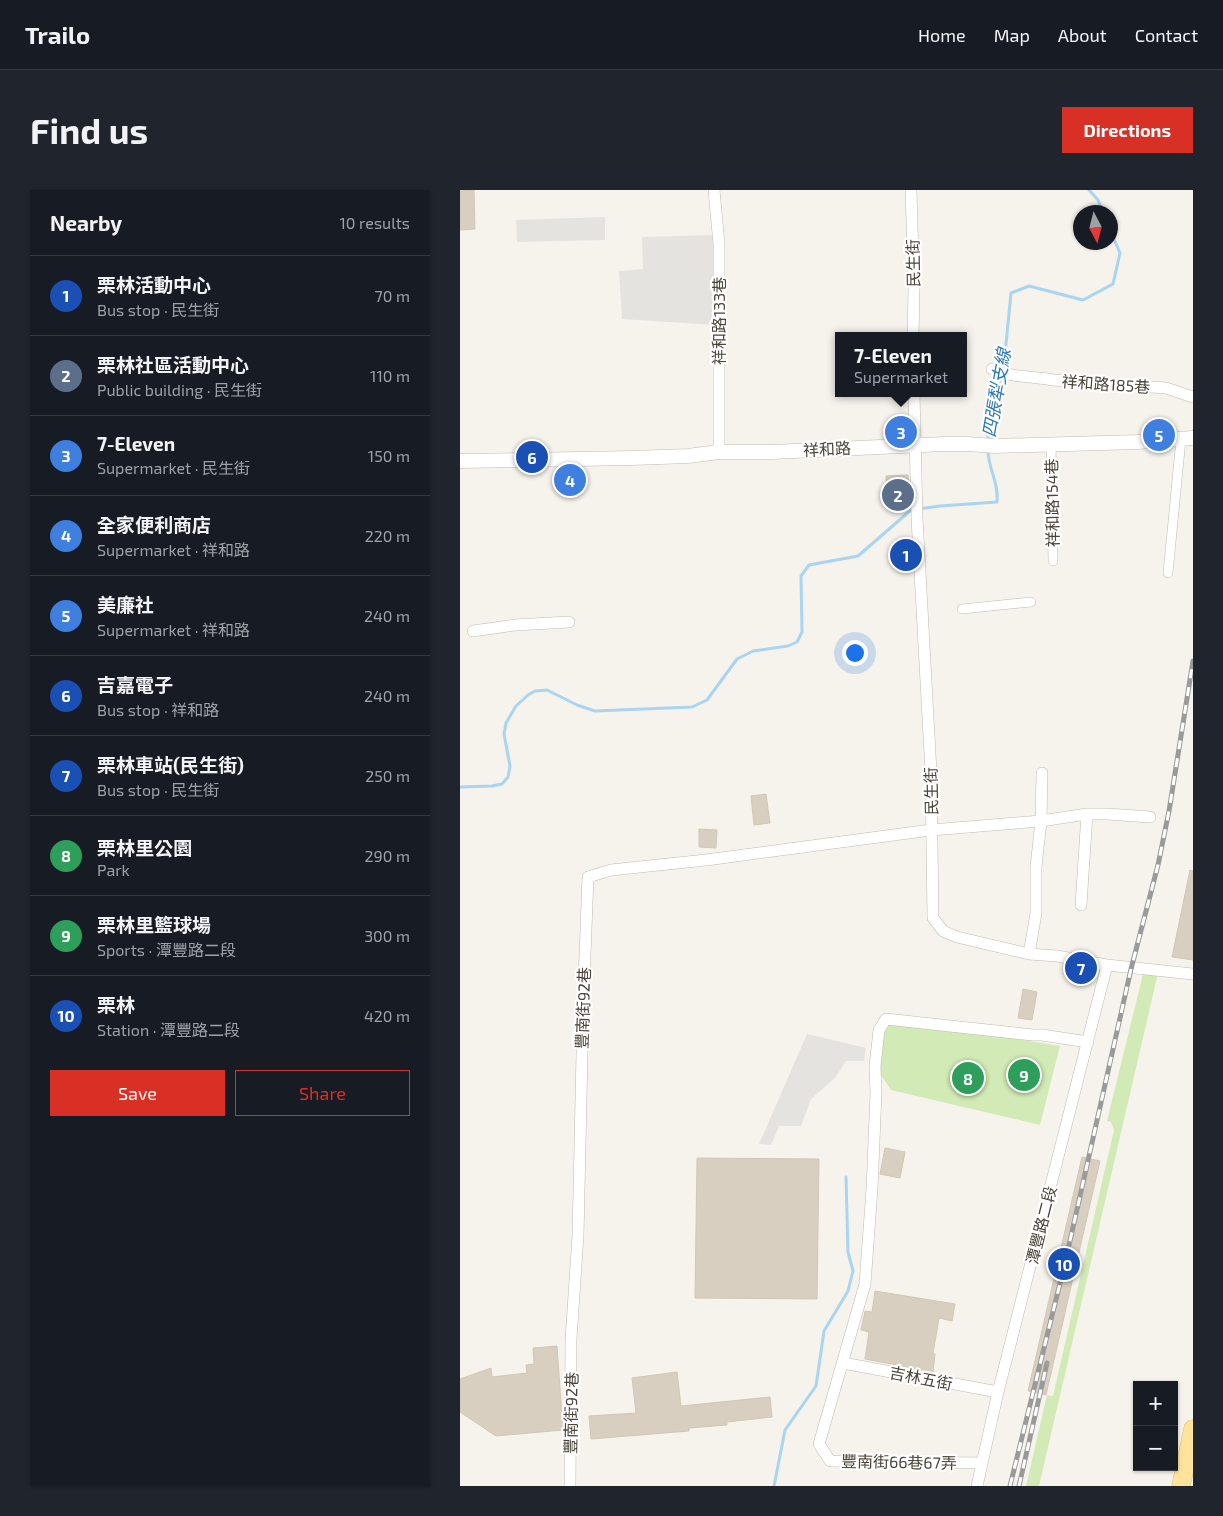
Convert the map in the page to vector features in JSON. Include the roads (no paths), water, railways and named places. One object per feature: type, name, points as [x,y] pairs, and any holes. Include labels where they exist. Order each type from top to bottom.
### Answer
[{"type":"main road","points":[[1180,1486],[1193,1429]]},
{"type":"street","name":"祥和路133巷","points":[[714,190],[719,244],[720,452]]},
{"type":"street","name":"民生街","points":[[911,190],[914,289],[913,332]]},
{"type":"street","name":"祥和路185巷","points":[[997,371],[1018,377],[1166,388],[1193,397]]},
{"type":"street","name":"民生街","points":[[914,397],[917,518],[931,772],[933,918],[944,931],[957,938],[1029,954],[1058,956],[1107,965],[1193,974]]},
{"type":"street","name":"祥和路","points":[[460,461],[633,458],[688,456],[720,452],[780,452],[914,445],[968,444],[994,446],[1187,438]]},
{"type":"street","points":[[1168,573],[1187,438]]},
{"type":"street","name":"祥和路154巷","points":[[1052,444],[1053,561]]},
{"type":"street","points":[[962,609],[1031,602]]},
{"type":"street","points":[[473,631],[516,625],[569,622]]},
{"type":"street","points":[[1029,954],[1036,913],[1036,867],[1041,821],[1042,773]]},
{"type":"street","points":[[932,830],[1041,821],[1087,814],[1150,817]]},
{"type":"street","points":[[1081,905],[1087,814]]},
{"type":"street","name":"豐南街92巷","points":[[570,1486],[571,1339],[578,1236],[583,998],[588,876],[611,870],[706,860],[932,830]]},
{"type":"street","name":"潭豐路二段","points":[[977,1486],[998,1392],[1107,965]]},
{"type":"street","points":[[843,1363],[865,1284],[872,1189],[876,1093],[875,1066],[878,1030],[886,1019],[1033,1035],[1042,1034],[1088,1042]]},
{"type":"street","name":"吉林五街","points":[[843,1363],[998,1392]]},
{"type":"street","name":"豐南街66巷67弄","points":[[843,1363],[819,1444],[830,1461],[982,1463]]},
{"type":"waterway","name":"四張犁支線","points":[[1089,190],[1100,205]]},
{"type":"waterway","name":"四張犁支線","points":[[988,442],[988,427],[1004,364],[1011,293],[1029,286],[1083,300],[1113,284],[1120,253],[1118,248]]},
{"type":"waterway","name":"四張犁支線","points":[[460,787],[502,784],[508,777],[510,766],[504,734],[506,723],[516,706],[535,691],[547,690],[577,705],[595,711],[692,707],[707,700],[737,659],[753,651],[788,646],[797,642],[802,632],[801,576],[809,565],[858,556],[911,510],[997,502],[988,450]]},
{"type":"waterway","points":[[774,1486],[785,1430],[816,1386],[824,1331],[848,1291],[853,1271],[848,1252],[846,1177]]},
{"type":"railway","points":[[1010,1486],[1065,1263],[1131,969],[1158,865],[1169,811],[1193,661]]},
{"type":"railway","points":[[1019,1486],[1047,1363]]},
{"type":"place","name":"7-Eleven","points":[[901,432]]},
{"type":"place","name":"美廉社","points":[[1159,435]]},
{"type":"place","name":"吉嘉電子","points":[[532,457]]},
{"type":"place","name":"全家便利商店","points":[[570,480]]},
{"type":"place","name":"栗林社區活動中心","points":[[898,495]]},
{"type":"place","name":"栗林活動中心","points":[[906,555]]},
{"type":"place","name":"栗林車站(民生街)","points":[[1081,968]]},
{"type":"place","name":"栗林里籃球場","points":[[1024,1075]]},
{"type":"place","name":"栗林里公園","points":[[968,1078]]},
{"type":"place","name":"栗林","points":[[1064,1264]]}]
